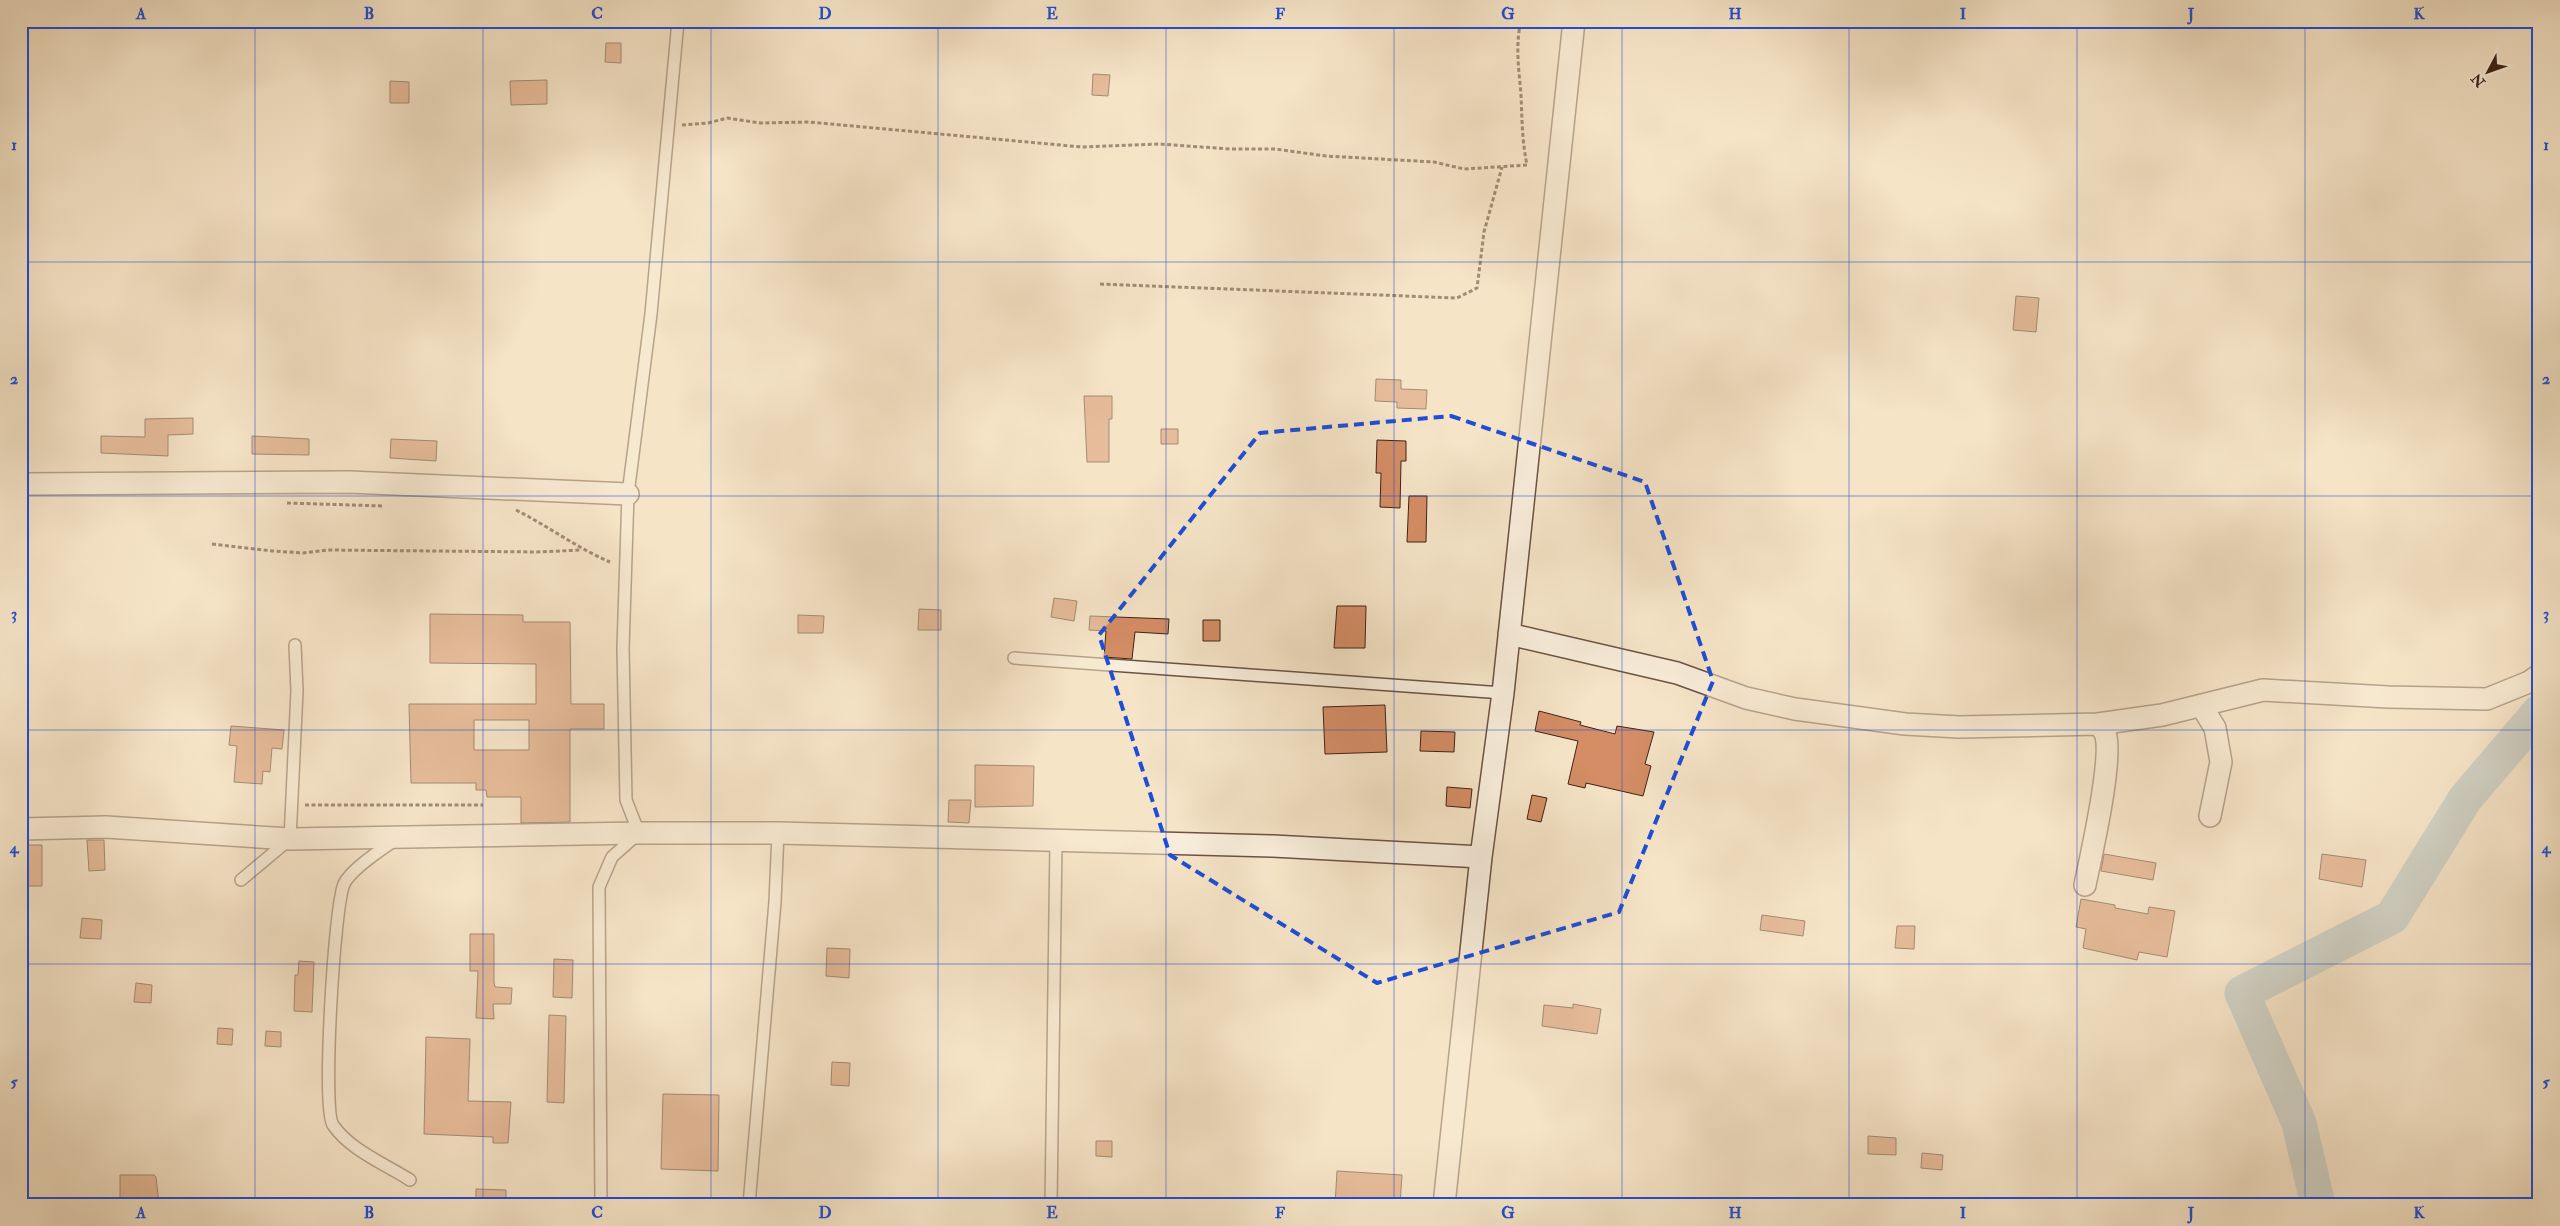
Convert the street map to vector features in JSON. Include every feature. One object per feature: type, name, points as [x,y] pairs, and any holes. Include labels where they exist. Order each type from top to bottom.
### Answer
[{"type":"street","points":[[1444,1205],[1481,857],[1503,692],[1574,21]]},
{"type":"street","points":[[21,484],[349,482],[628,494]]},
{"type":"street","points":[[1509,634],[1677,673],[1746,698],[1795,709],[1905,724],[1959,727],[2098,724],[2162,715],[2263,690],[2388,697],[2487,699],[2529,682],[2539,675]]},
{"type":"street","points":[[2201,705],[2215,728],[2221,762],[2210,816]]},
{"type":"street","points":[[2085,885],[2099,816],[2106,754],[2105,734],[2098,724]]},
{"type":"street","points":[[21,829],[106,828],[290,839],[639,833],[778,834],[1273,846],[1481,857]]},
{"type":"lane","points":[[601,1205],[599,887],[612,857],[639,833],[626,800],[622,648],[628,494],[650,314],[678,21]]},
{"type":"lane","points":[[240,880],[290,839],[297,691],[294,645]]},
{"type":"lane","points":[[1014,658],[1503,692]]},
{"type":"lane","points":[[749,1205],[775,902],[778,834]]},
{"type":"lane","points":[[400,837],[368,859],[344,884],[333,954],[329,1099],[332,1124],[352,1144],[410,1180]]},
{"type":"lane","points":[[1051,1205],[1056,841]]},
{"type":"path","points":[[669,123],[683,125],[708,123],[726,118],[760,123],[809,122],[1082,147],[1159,144],[1230,149],[1275,149],[1326,156],[1434,162],[1464,169],[1527,165],[1522,142],[1518,64],[1517,37],[1521,21]]},
{"type":"path","points":[[1100,284],[1457,298],[1477,288],[1484,232],[1502,167]]},
{"type":"path","points":[[262,482],[289,505],[384,506]]},
{"type":"path","points":[[509,506],[556,532],[583,550],[625,568]]},
{"type":"path","points":[[212,544],[303,553],[328,550],[537,552],[583,550]]},
{"type":"path","points":[[292,805],[482,804]]},
{"type":"highlighted area","points":[[1451,416],[1645,482],[1713,681],[1619,912],[1377,983],[1170,855],[1099,635],[1260,433]]},
{"type":"building","points":[[606,43],[621,43],[621,63],[605,62]]},
{"type":"building","points":[[1093,74],[1110,75],[1108,96],[1092,95]]},
{"type":"building","points":[[547,80],[547,104],[511,105],[510,81]]},
{"type":"building","points":[[390,81],[409,82],[409,103],[390,103]]},
{"type":"building","points":[[2016,296],[2039,298],[2036,332],[2013,330]]},
{"type":"building","points":[[1376,379],[1401,380],[1401,389],[1427,390],[1426,409],[1397,408],[1397,402],[1375,401]]},
{"type":"building","points":[[1084,396],[1112,396],[1112,419],[1109,419],[1109,462],[1087,462]]},
{"type":"building","points":[[193,418],[193,434],[168,435],[168,456],[101,453],[101,436],[145,437],[145,419]]},
{"type":"building","points":[[1161,429],[1178,429],[1178,444],[1161,444]]},
{"type":"building","points":[[252,436],[309,439],[309,455],[252,454]]},
{"type":"building","points":[[391,439],[437,441],[436,461],[390,458]]},
{"type":"building","points":[[1377,440],[1406,441],[1406,461],[1401,461],[1400,508],[1380,507],[1381,473],[1376,473]]},
{"type":"building","points":[[1409,496],[1427,496],[1426,542],[1407,542]]},
{"type":"building","points":[[1054,598],[1077,601],[1074,621],[1051,617]]},
{"type":"building","points":[[1337,606],[1366,606],[1365,648],[1334,648]]},
{"type":"building","points":[[919,609],[941,610],[941,630],[918,630]]},
{"type":"building","points":[[430,614],[523,615],[523,622],[570,622],[571,704],[604,704],[604,729],[570,729],[570,822],[521,823],[521,797],[487,797],[486,790],[476,790],[476,783],[411,783],[409,704],[536,704],[536,664],[430,663]],"holes":[[[474,720],[529,720],[529,750],[474,750]]]},
{"type":"building","points":[[798,615],[824,616],[823,633],[798,633]]},
{"type":"building","points":[[1090,616],[1169,619],[1168,634],[1135,632],[1132,659],[1104,657],[1106,631],[1089,630]]},
{"type":"building","points":[[1203,620],[1220,620],[1220,641],[1203,641]]},
{"type":"building","points":[[1385,705],[1387,752],[1325,754],[1323,707]]},
{"type":"building","points":[[1539,711],[1581,722],[1580,725],[1615,734],[1617,726],[1654,732],[1645,764],[1651,766],[1643,796],[1586,783],[1585,788],[1568,784],[1578,741],[1535,731]]},
{"type":"building","points":[[231,726],[284,730],[282,749],[272,748],[270,772],[263,771],[262,784],[234,782],[237,746],[229,745]]},
{"type":"building","points":[[1421,731],[1455,732],[1454,752],[1420,751]]},
{"type":"building","points":[[975,765],[1034,766],[1033,806],[975,807]]},
{"type":"building","points":[[1447,787],[1472,789],[1470,808],[1446,806]]},
{"type":"building","points":[[1532,795],[1547,798],[1541,822],[1527,819]]},
{"type":"building","points":[[949,800],[971,800],[969,823],[948,822]]},
{"type":"building","points":[[87,840],[104,840],[105,870],[89,871]]},
{"type":"building","points":[[21,845],[42,845],[42,886],[21,886]]},
{"type":"building","points":[[2104,854],[2156,863],[2153,880],[2101,871]]},
{"type":"building","points":[[2322,854],[2366,860],[2362,887],[2319,879]]},
{"type":"building","points":[[2081,899],[2115,905],[2115,908],[2148,914],[2149,907],[2175,911],[2167,957],[2139,952],[2137,960],[2083,948],[2086,929],[2076,927]]},
{"type":"building","points":[[1762,915],[1805,921],[1803,936],[1760,930]]},
{"type":"building","points":[[82,918],[102,920],[101,939],[80,938]]},
{"type":"building","points":[[1897,926],[1915,926],[1914,949],[1895,948]]},
{"type":"building","points":[[470,934],[494,934],[495,987],[512,988],[511,1004],[493,1004],[494,1019],[476,1018],[478,971],[470,971]]},
{"type":"building","points":[[827,948],[850,949],[849,978],[826,976]]},
{"type":"building","points":[[554,959],[573,960],[572,998],[553,997]]},
{"type":"building","points":[[299,961],[314,962],[312,1012],[294,1011],[295,975],[298,975]]},
{"type":"building","points":[[136,983],[152,985],[151,1003],[134,1002]]},
{"type":"building","points":[[1573,1004],[1601,1009],[1597,1034],[1542,1026],[1544,1005],[1573,1008]]},
{"type":"building","points":[[549,1015],[566,1016],[564,1103],[547,1102]]},
{"type":"building","points":[[218,1028],[233,1029],[232,1045],[217,1044]]},
{"type":"building","points":[[266,1031],[281,1032],[281,1047],[265,1046]]},
{"type":"building","points":[[426,1037],[470,1039],[468,1101],[511,1102],[508,1143],[493,1143],[493,1137],[424,1134]]},
{"type":"building","points":[[832,1062],[850,1063],[849,1086],[831,1085]]},
{"type":"building","points":[[663,1094],[719,1095],[718,1171],[661,1169]]},
{"type":"building","points":[[1868,1136],[1896,1138],[1896,1155],[1868,1154]]},
{"type":"building","points":[[1096,1141],[1112,1141],[1112,1157],[1096,1156]]},
{"type":"building","points":[[1922,1153],[1943,1155],[1942,1170],[1921,1168]]},
{"type":"building","points":[[1337,1171],[1402,1175],[1400,1205],[1335,1205]]},
{"type":"building","points":[[120,1175],[154,1175],[156,1177],[159,1204],[120,1205]]},
{"type":"building","points":[[476,1189],[506,1190],[506,1205],[476,1205]]},
{"type":"waterway","points":[[2318,1205],[2299,1123],[2242,993],[2392,917],[2465,799],[2539,712]]}]
